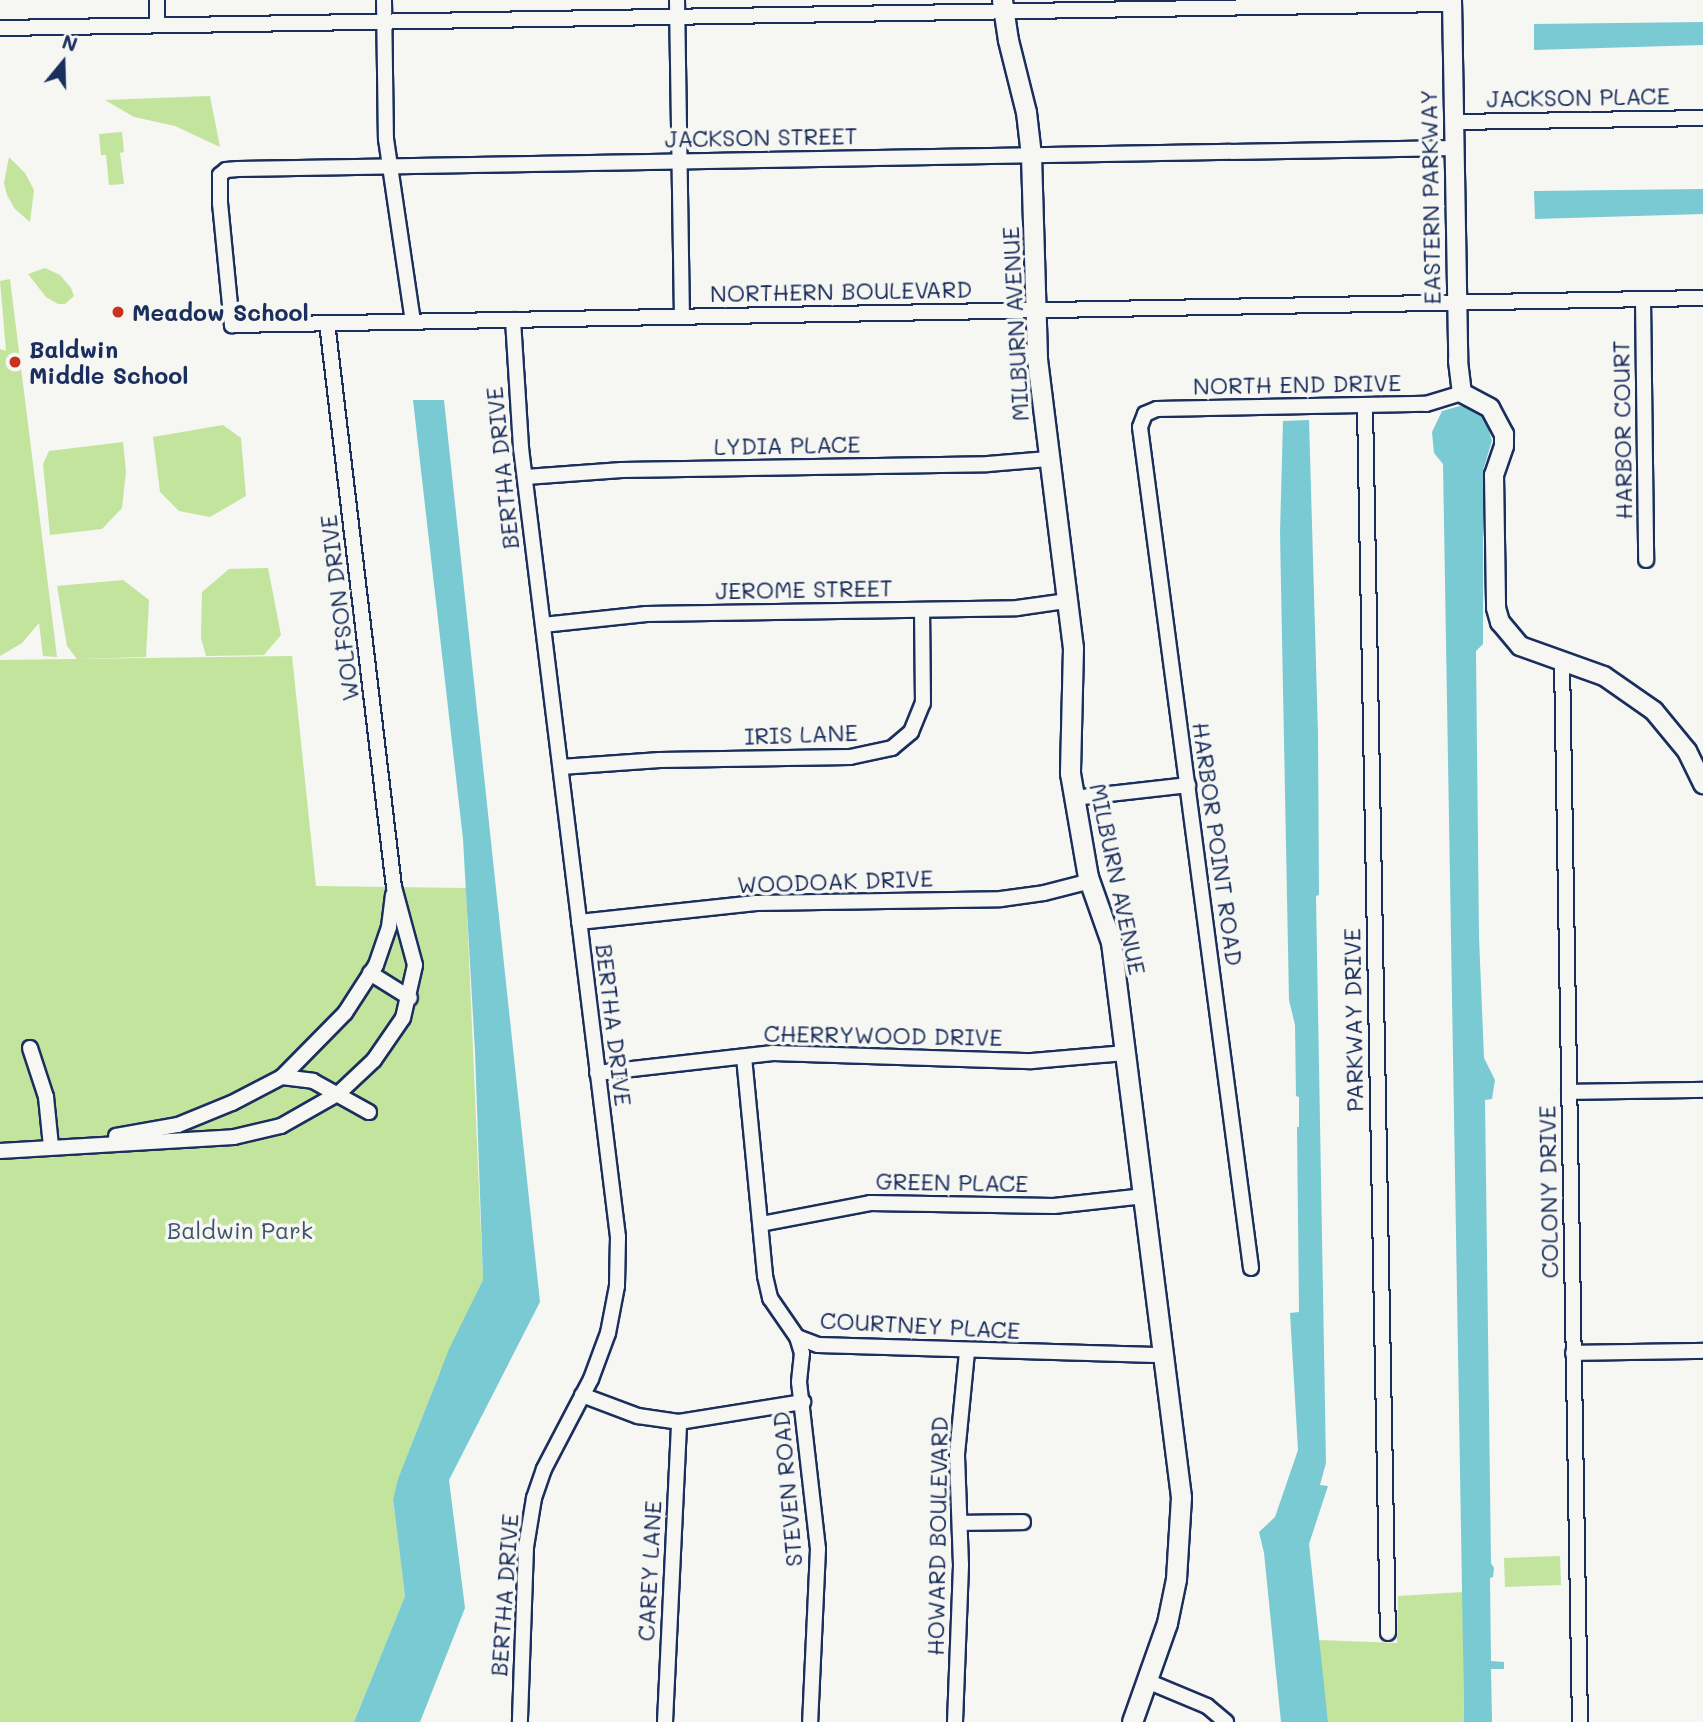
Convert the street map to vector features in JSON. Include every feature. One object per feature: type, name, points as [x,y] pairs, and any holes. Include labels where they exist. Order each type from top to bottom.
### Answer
[{"type":"main road","name":"MILBURN AVENUE","points":[[1003,6],[1008,40],[1026,112],[1031,155],[1037,359],[1073,648],[1068,742],[1078,834],[1111,942],[1176,1435],[1181,1532],[1167,1623],[1132,1722]]},
{"type":"street","points":[[157,0],[157,25]]},
{"type":"street","points":[[384,0],[386,139],[414,321]]},
{"type":"street","points":[[677,0],[682,317]]},
{"type":"street","points":[[0,28],[677,17],[1003,6],[1452,2]]},
{"type":"street","name":"EASTERN PARKWAY","points":[[1452,2],[1457,302],[1462,393]]},
{"type":"street","name":"JACKSON PLACE","points":[[1454,122],[1703,118]]},
{"type":"street","name":"JACKSON STREET","points":[[232,325],[220,175],[226,170],[1455,148]]},
{"type":"street","name":"NORTHERN BOULEVARD","points":[[232,325],[1703,298]]},
{"type":"street","name":"HARBOR COURT","points":[[1643,299],[1647,560]]},
{"type":"street","name":"BERTHA DRIVE","points":[[513,320],[514,374],[618,1237],[617,1286],[608,1333],[582,1395],[559,1435],[534,1498],[526,1547],[520,1722]]},
{"type":"street","name":"WOLFSON DRIVE","points":[[57,1146],[234,1137],[281,1126],[339,1093],[374,1060],[403,1018],[410,998],[415,965],[394,887],[388,815],[327,323]]},
{"type":"street","points":[[1462,393],[1490,408],[1504,434],[1504,446],[1494,475],[1496,608],[1500,622],[1520,646],[1604,676],[1654,711],[1687,751],[1703,784]]},
{"type":"street","name":"NORTH END DRIVE","points":[[1140,427],[1145,414],[1157,409],[1426,404],[1462,393]]},
{"type":"street","name":"PARKWAY DRIVE","points":[[1365,406],[1388,1633]]},
{"type":"street","name":"HARBOR POINT ROAD","points":[[1140,427],[1251,1268]]},
{"type":"street","name":"LYDIA PLACE","points":[[526,477],[622,470],[988,464],[1048,459]]},
{"type":"street","name":"JEROME STREET","points":[[543,625],[646,614],[1017,608],[1066,601]]},
{"type":"street","name":"IRIS LANE","points":[[561,767],[660,760],[850,757],[892,748],[911,732],[923,703],[922,610]]},
{"type":"street","name":"COLONY DRIVE","points":[[1562,661],[1580,1722]]},
{"type":"street","points":[[1074,798],[1188,785]]},
{"type":"street","name":"WOODOAK DRIVE","points":[[579,922],[756,903],[1001,899],[1091,881]]},
{"type":"street","name":"WOLFSON DRIVE","points":[[57,1146],[178,1125],[232,1103],[282,1077],[345,1013],[370,973],[389,927],[394,887]]},
{"type":"street","points":[[370,973],[410,998]]},
{"type":"street","points":[[0,1151],[57,1146],[46,1097],[30,1048]]},
{"type":"street","name":"CHERRYWOOD DRIVE","points":[[597,1073],[796,1053],[1032,1061],[1126,1053]]},
{"type":"street","name":"COURTNEY PLACE","points":[[744,1057],[770,1298],[797,1337],[818,1345],[967,1352],[1164,1355]]},
{"type":"street","points":[[282,1077],[313,1081],[369,1112]]},
{"type":"street","points":[[1569,1092],[1703,1090]]},
{"type":"street","name":"GREEN PLACE","points":[[761,1224],[870,1203],[1054,1206],[1144,1196]]},
{"type":"street","name":"STEVEN ROAD","points":[[797,1337],[802,1353],[799,1382],[818,1549],[810,1722]]},
{"type":"street","points":[[1573,1353],[1703,1351]]},
{"type":"street","name":"HOWARD BOULEVARD","points":[[955,1722],[960,1523],[957,1454],[967,1352]]},
{"type":"street","points":[[582,1395],[638,1416],[679,1422],[803,1402]]},
{"type":"street","name":"CAREY LANE","points":[[665,1722],[679,1422]]},
{"type":"street","points":[[960,1523],[1023,1522]]},
{"type":"street","points":[[1147,1681],[1207,1706],[1226,1722]]},
{"type":"green space","points":[[210,96],[220,147],[175,126],[134,117],[105,100]]},
{"type":"green space","points":[[122,132],[124,152],[120,153],[124,184],[109,185],[106,155],[101,155],[99,134]]},
{"type":"green space","points":[[9,157],[25,173],[34,190],[30,222],[15,209],[7,195],[4,183]]},
{"type":"green space","points":[[45,268],[60,275],[71,288],[74,296],[65,304],[58,304],[46,297],[28,274]]},
{"type":"green space","name":"Baldwin Middle School","points":[[10,279],[57,657],[43,656],[39,623],[22,643],[0,656],[0,349],[6,351],[0,281]]},
{"type":"green space","points":[[223,425],[241,438],[246,496],[210,517],[179,511],[160,492],[153,437]]},
{"type":"green space","points":[[123,442],[126,471],[122,508],[102,529],[50,535],[43,464],[49,451]]},
{"type":"green space","points":[[268,568],[281,635],[264,655],[206,656],[201,638],[202,592],[229,569]]},
{"type":"green space","points":[[123,580],[149,600],[146,657],[77,659],[67,646],[57,586]]},
{"type":"green space","name":"Baldwin Park","points":[[292,656],[316,886],[466,888],[483,1280],[439,1374],[393,1499],[405,1596],[354,1722],[0,1722],[0,660]]},
{"type":"green space","points":[[1560,1556],[1561,1585],[1505,1587],[1504,1558]]},
{"type":"green space","points":[[1463,1592],[1464,1722],[1328,1722],[1318,1640],[1397,1643],[1398,1596]]},
{"type":"water","points":[[1703,22],[1703,45],[1534,50],[1534,24]]},
{"type":"water","points":[[1703,189],[1703,214],[1535,219],[1534,191]]},
{"type":"water","points":[[413,400],[444,400],[540,1302],[449,1480],[465,1608],[420,1722],[354,1722],[405,1596],[393,1499],[398,1479],[449,1349],[483,1280],[475,1052],[463,839]]},
{"type":"water","points":[[1460,406],[1474,410],[1486,420],[1492,441],[1483,470],[1483,644],[1476,651],[1479,937],[1484,1058],[1495,1080],[1492,1099],[1485,1100],[1491,1563],[1494,1568],[1493,1577],[1490,1578],[1491,1661],[1504,1662],[1504,1669],[1491,1669],[1492,1722],[1464,1722],[1443,464],[1434,453],[1432,432],[1442,411]]},
{"type":"water","points":[[1309,420],[1318,733],[1319,895],[1316,896],[1326,1463],[1320,1485],[1328,1486],[1309,1544],[1328,1722],[1281,1722],[1264,1553],[1259,1532],[1275,1517],[1298,1450],[1290,1313],[1299,1312],[1299,1097],[1296,1096],[1295,1025],[1289,1000],[1280,533],[1283,421]]},
{"type":"place","name":"Meadow School","points":[[118,312]]},
{"type":"place","name":"Baldwin Middle School","points":[[15,362]]}]
